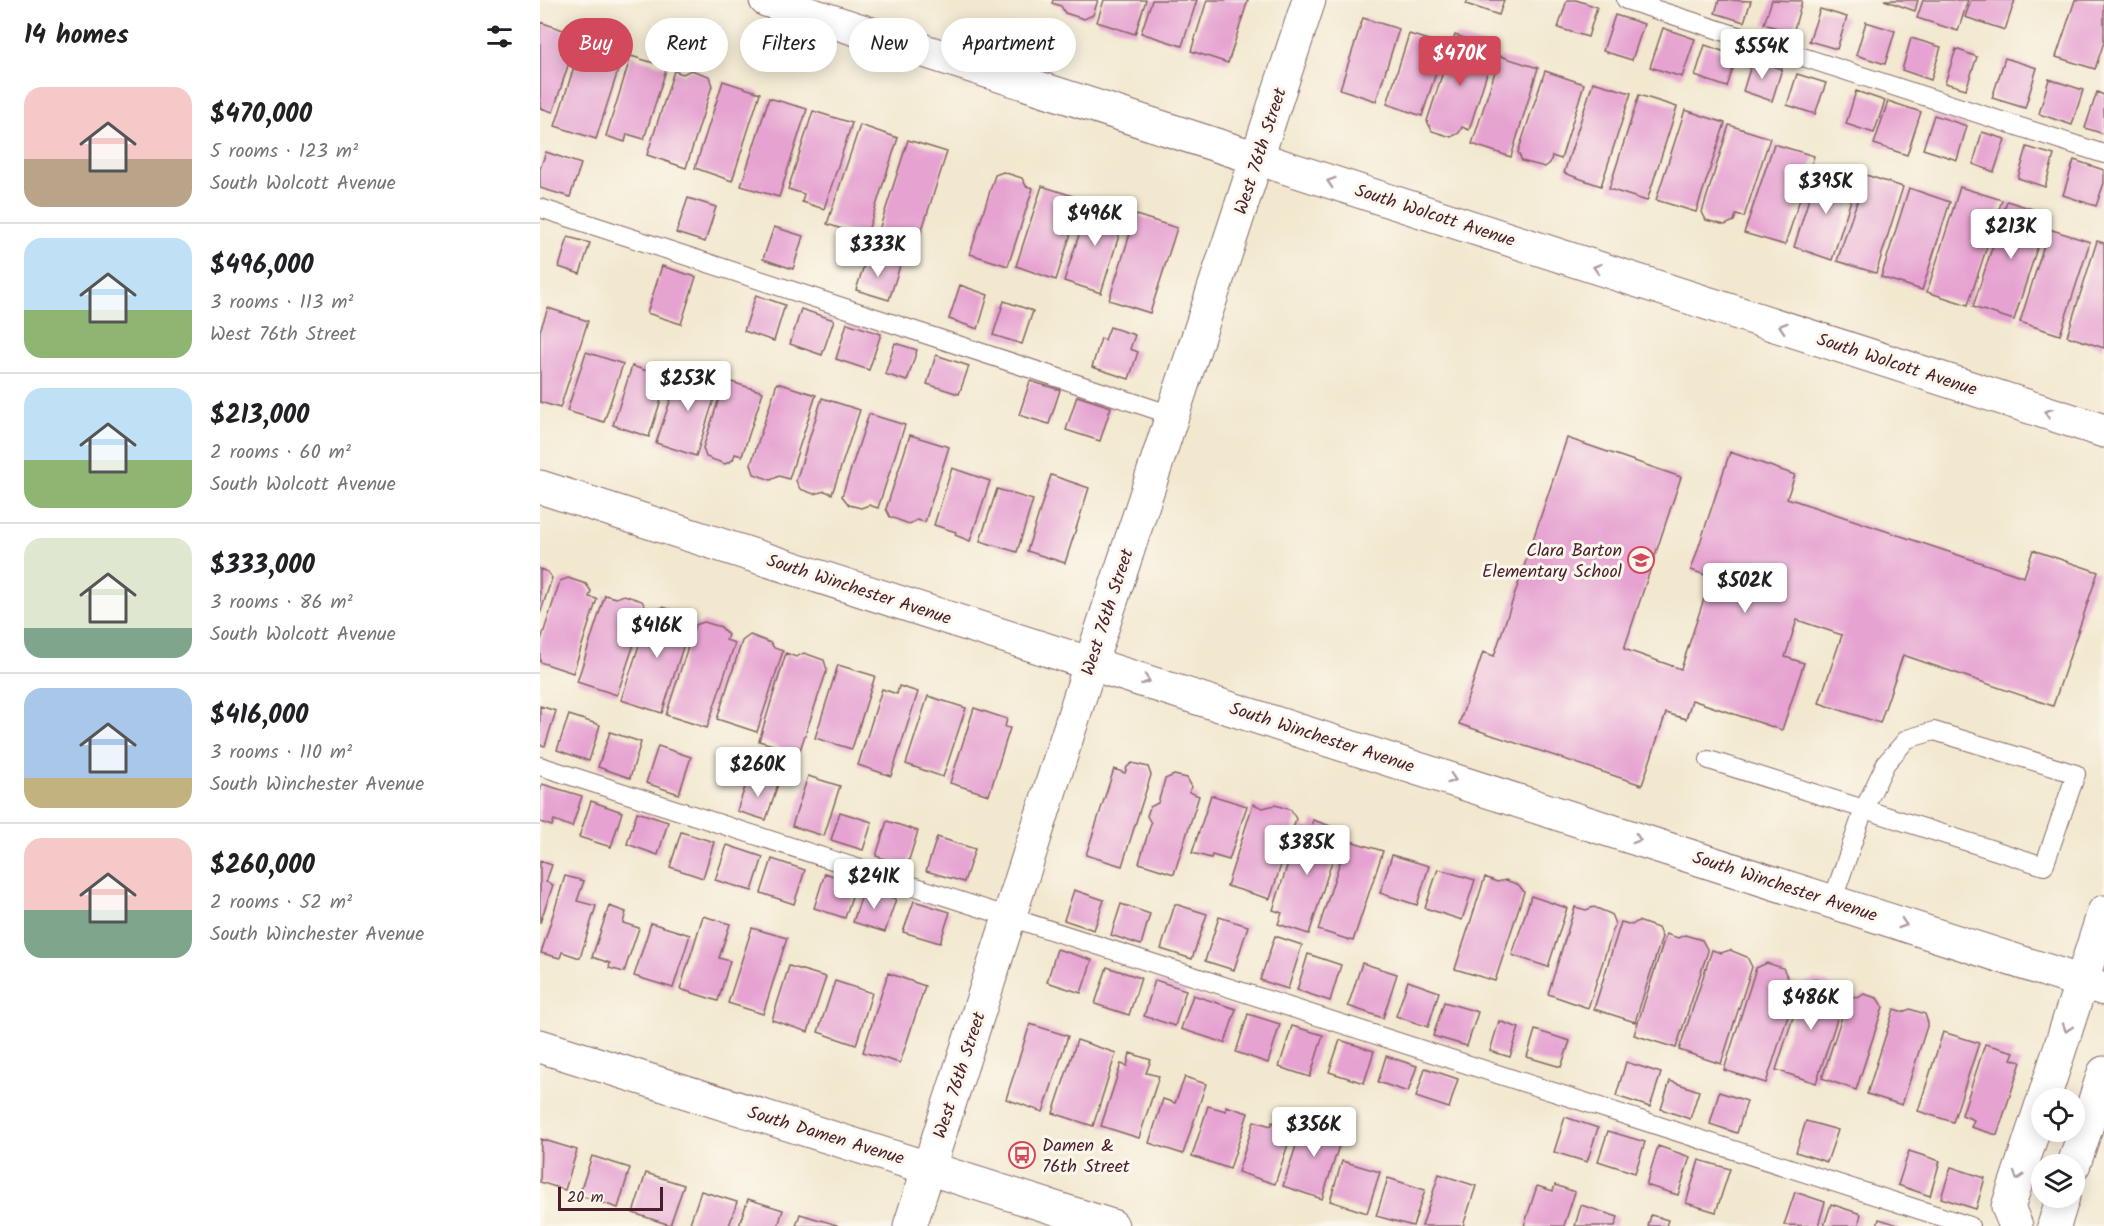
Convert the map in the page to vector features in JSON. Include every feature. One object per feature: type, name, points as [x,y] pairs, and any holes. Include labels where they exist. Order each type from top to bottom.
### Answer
[{"type":"street","name":"South Wolcott Avenue","points":[[765,0],[2104,431]]},
{"type":"street","name":"West 76th Street","points":[[910,1226],[1091,662],[1309,0]]},
{"type":"street","name":"South Winchester Avenue","points":[[540,487],[2093,985]]},
{"type":"street","points":[[2048,1088],[2093,985],[2104,912]]},
{"type":"street","name":"South Damen Avenue","points":[[540,1046],[1112,1226]]},
{"type":"street","points":[[2077,1154],[2104,1073]]},
{"type":"street","points":[[2016,1226],[2008,1207],[2031,1137]]},
{"type":"street","points":[[2054,1226],[2060,1208]]},
{"type":"lane","points":[[1626,0],[2104,154]]},
{"type":"lane","points":[[540,208],[1172,415]]},
{"type":"lane","points":[[1709,760],[1864,809],[2044,866],[2076,774],[1934,731],[1907,739],[1886,763],[1864,809],[1832,902]]},
{"type":"lane","points":[[540,766],[1970,1226]]},
{"type":"building","points":[[1053,0],[1098,0],[1093,15],[1084,19],[1065,13],[1061,6],[1052,3]]},
{"type":"building","points":[[1104,0],[1146,0],[1135,34],[1097,22]]},
{"type":"building","points":[[1152,0],[1197,0],[1182,46],[1141,33]]},
{"type":"building","points":[[1207,0],[1248,0],[1228,63],[1191,51]]},
{"type":"building","points":[[1468,0],[1504,0],[1499,15],[1466,4]]},
{"type":"building","points":[[1567,0],[1576,0],[1597,7],[1588,37],[1558,28]]},
{"type":"building","points":[[1719,0],[1751,1],[1744,22],[1715,13]]},
{"type":"building","points":[[1772,0],[1802,1],[1793,33],[1764,24]]},
{"type":"building","points":[[1884,0],[1918,0],[1915,11]]},
{"type":"building","points":[[1923,0],[1968,0],[1958,31],[1917,18]]},
{"type":"building","points":[[1971,0],[2015,0],[2005,30],[1965,17]]},
{"type":"building","points":[[2075,0],[2104,0],[2104,42],[2095,69],[2056,57]]},
{"type":"building","points":[[1820,9],[1847,17],[1837,49],[1809,41]]},
{"type":"building","points":[[1615,15],[1644,24],[1632,60],[1603,51]]},
{"type":"building","points":[[1363,18],[1399,29],[1376,101],[1340,89]]},
{"type":"building","points":[[540,22],[558,28],[558,72],[566,72],[553,112],[540,108]]},
{"type":"building","points":[[1866,22],[1895,31],[1885,64],[1856,55]]},
{"type":"building","points":[[1663,28],[1695,39],[1682,77],[1650,67]]},
{"type":"building","points":[[1409,34],[1445,45],[1422,116],[1387,104]]},
{"type":"building","points":[[1455,35],[1495,48],[1469,130],[1462,127],[1459,133],[1451,137],[1432,131],[1427,121]]},
{"type":"building","points":[[1911,38],[1941,47],[1931,80],[1902,70]]},
{"type":"building","points":[[1705,45],[1737,56],[1727,87],[1695,76]]},
{"type":"building","points":[[1956,49],[1977,57],[1966,89],[1945,83]]},
{"type":"building","points":[[1500,56],[1538,68],[1511,157],[1472,144]]},
{"type":"building","points":[[633,57],[645,60],[645,72],[665,72],[644,139],[627,134],[625,142],[606,136],[626,72],[633,72]]},
{"type":"building","points":[[2005,58],[2037,68],[2025,108],[1992,98]]},
{"type":"building","points":[[1753,59],[1782,69],[1772,101],[1743,91]]},
{"type":"building","points":[[1545,71],[1584,84],[1561,159],[1552,156],[1550,163],[1545,167],[1522,161],[1518,152]]},
{"type":"building","points":[[572,72],[618,72],[596,139],[555,126]]},
{"type":"building","points":[[674,72],[683,74],[697,72],[709,76],[712,86],[686,168],[647,155]]},
{"type":"building","points":[[1797,74],[1826,83],[1815,114],[1787,105]]},
{"type":"building","points":[[2049,79],[2083,90],[2072,125],[2039,114]]},
{"type":"building","points":[[723,81],[760,93],[732,181],[695,168]]},
{"type":"building","points":[[1593,82],[1631,93],[1601,186],[1564,173]]},
{"type":"building","points":[[1856,91],[1885,101],[1874,133],[1846,124]]},
{"type":"building","points":[[2097,92],[2104,95],[2104,134],[2085,128]]},
{"type":"building","points":[[1639,95],[1677,107],[1647,201],[1609,189]]},
{"type":"building","points":[[769,98],[807,109],[779,197],[741,186]]},
{"type":"building","points":[[1888,101],[1921,112],[1907,155],[1874,144]]},
{"type":"building","points":[[1685,110],[1725,123],[1696,212],[1656,200]]},
{"type":"building","points":[[813,111],[852,123],[824,209],[802,202],[804,194],[788,189]]},
{"type":"building","points":[[1934,115],[1967,126],[1957,160],[1923,149]]},
{"type":"building","points":[[860,125],[898,138],[866,237],[827,224]]},
{"type":"building","points":[[1729,125],[1770,138],[1744,217],[1736,215],[1734,221],[1725,225],[1706,220],[1702,212]]},
{"type":"building","points":[[1982,132],[2005,139],[1994,172],[1973,164]]},
{"type":"building","points":[[908,140],[947,152],[918,242],[879,230]]},
{"type":"building","points":[[1774,144],[1814,156],[1785,245],[1744,233]]},
{"type":"building","points":[[2027,147],[2054,155],[2045,187],[2018,178]]},
{"type":"building","points":[[546,152],[581,164],[570,197],[540,188],[540,169]]},
{"type":"building","points":[[2074,160],[2104,170],[2104,183],[2096,206],[2063,195]]},
{"type":"building","points":[[1827,171],[1857,181],[1832,260],[1794,247],[1815,179],[1824,181]]},
{"type":"building","points":[[1003,172],[1022,178],[1026,186],[1033,188],[1008,266],[970,254],[995,175]]},
{"type":"building","points":[[1866,175],[1903,187],[1876,273],[1837,261]]},
{"type":"building","points":[[1042,186],[1082,199],[1056,280],[1016,266]]},
{"type":"building","points":[[1960,187],[2002,200],[1968,305],[1927,292]]},
{"type":"building","points":[[1909,188],[1950,202],[1922,290],[1881,277]]},
{"type":"building","points":[[688,198],[716,207],[705,242],[676,233]]},
{"type":"building","points":[[1090,201],[1126,213],[1101,293],[1064,281]]},
{"type":"building","points":[[2007,201],[2048,214],[2014,320],[1973,307]]},
{"type":"building","points":[[1136,215],[1177,228],[1150,313],[1109,300]]},
{"type":"building","points":[[774,227],[803,236],[793,269],[763,259]]},
{"type":"building","points":[[2049,229],[2090,242],[2060,335],[2020,322]]},
{"type":"building","points":[[568,237],[590,243],[580,274],[559,267]]},
{"type":"building","points":[[2097,241],[2104,243],[2104,348],[2067,336]]},
{"type":"building","points":[[867,256],[900,266],[889,300],[856,290]]},
{"type":"building","points":[[662,266],[696,277],[681,324],[647,313]]},
{"type":"building","points":[[960,285],[988,295],[978,329],[949,319]]},
{"type":"building","points":[[756,295],[785,305],[774,341],[744,331]]},
{"type":"building","points":[[1004,301],[1033,311],[1022,344],[993,335]]},
{"type":"building","points":[[548,308],[588,321],[560,408],[540,402],[540,331]]},
{"type":"building","points":[[801,309],[834,320],[822,355],[790,344]]},
{"type":"building","points":[[847,323],[881,334],[869,370],[836,359]]},
{"type":"building","points":[[1110,327],[1135,335],[1130,349],[1138,352],[1129,379],[1092,367],[1101,338],[1105,340]]},
{"type":"building","points":[[895,343],[917,350],[907,381],[885,374]]},
{"type":"building","points":[[586,352],[623,364],[604,422],[567,411]]},
{"type":"building","points":[[936,355],[969,366],[959,394],[927,384]]},
{"type":"building","points":[[632,366],[668,378],[649,437],[613,425]]},
{"type":"building","points":[[681,368],[720,380],[696,456],[656,443]]},
{"type":"building","points":[[725,380],[763,392],[742,456],[735,454],[733,460],[725,464],[706,457],[703,448]]},
{"type":"building","points":[[1030,381],[1060,390],[1049,424],[1019,415]]},
{"type":"building","points":[[777,383],[816,395],[789,479],[779,476],[771,480],[754,474],[751,464]]},
{"type":"building","points":[[1077,396],[1111,407],[1100,441],[1066,430]]},
{"type":"building","points":[[822,398],[860,410],[832,494],[825,491],[814,494],[800,489],[796,481]]},
{"type":"building","points":[[869,414],[905,425],[878,508],[869,505],[861,508],[849,505],[842,496]]},
{"type":"building","points":[[910,435],[949,447],[925,522],[917,520],[909,524],[890,517],[886,509]]},
{"type":"building","points":[[1567,438],[1681,477],[1624,649],[1681,669],[1711,577],[1691,570],[1730,452],[1795,475],[1787,498],[2024,577],[2033,550],[2098,572],[2053,706],[1903,655],[1880,723],[1819,703],[1842,635],[1797,620],[1785,657],[1804,663],[1782,730],[1692,700],[1686,719],[1666,713],[1642,785],[1459,724],[1483,652],[1494,656]]},
{"type":"building","points":[[952,468],[990,481],[970,541],[955,535],[956,532],[934,525]]},
{"type":"building","points":[[1051,475],[1089,488],[1065,563],[1027,551]]},
{"type":"building","points":[[997,489],[1033,500],[1017,552],[980,541]]},
{"type":"building","points":[[540,569],[548,572],[552,578],[540,614]]},
{"type":"building","points":[[568,578],[586,584],[591,591],[589,597],[597,599],[573,673],[540,662],[540,643],[560,581]]},
{"type":"building","points":[[605,595],[616,598],[624,595],[642,601],[646,608],[617,695],[577,682]]},
{"type":"building","points":[[663,607],[683,614],[687,621],[691,622],[662,713],[621,700],[651,609]]},
{"type":"building","points":[[704,622],[721,627],[728,635],[726,640],[735,643],[707,728],[666,715],[695,625]]},
{"type":"building","points":[[750,635],[771,643],[774,648],[783,651],[757,732],[717,719],[742,641]]},
{"type":"building","points":[[786,653],[796,657],[804,653],[824,660],[827,670],[799,753],[759,741]]},
{"type":"building","points":[[838,665],[875,676],[852,749],[815,738]]},
{"type":"building","points":[[899,686],[918,692],[891,776],[858,765],[882,689],[897,694]]},
{"type":"building","points":[[928,696],[966,708],[943,777],[906,764]]},
{"type":"building","points":[[540,706],[556,711],[545,746],[540,745]]},
{"type":"building","points":[[974,708],[1007,719],[1005,727],[1010,728],[989,795],[950,783]]},
{"type":"building","points":[[569,715],[600,725],[589,761],[557,750]]},
{"type":"building","points":[[610,732],[641,742],[630,778],[598,767]]},
{"type":"building","points":[[658,746],[691,757],[679,794],[646,783]]},
{"type":"building","points":[[1132,763],[1148,767],[1151,775],[1122,866],[1086,855],[1114,769],[1125,773],[1127,767]]},
{"type":"building","points":[[749,775],[778,784],[766,820],[737,811]]},
{"type":"building","points":[[1174,775],[1187,778],[1192,787],[1189,792],[1199,796],[1174,874],[1139,863],[1151,823],[1147,816],[1150,807],[1158,803],[1165,779]]},
{"type":"building","points":[[808,776],[840,786],[824,836],[792,826]]},
{"type":"building","points":[[542,784],[582,796],[572,827],[554,820],[552,826],[540,822]]},
{"type":"building","points":[[1211,795],[1247,806],[1229,860],[1192,853]]},
{"type":"building","points":[[591,801],[622,812],[611,847],[579,837]]},
{"type":"building","points":[[1253,804],[1263,808],[1275,805],[1291,810],[1296,819],[1270,899],[1227,886]]},
{"type":"building","points":[[637,812],[668,822],[658,855],[627,844]]},
{"type":"building","points":[[840,812],[872,822],[863,850],[831,840]]},
{"type":"building","points":[[1313,820],[1342,830],[1309,934],[1278,924],[1282,913],[1273,910],[1300,826],[1310,829]]},
{"type":"building","points":[[887,821],[918,831],[907,866],[876,856]]},
{"type":"building","points":[[681,832],[714,842],[703,878],[670,867]]},
{"type":"building","points":[[937,837],[975,849],[964,882],[926,871]]},
{"type":"building","points":[[1347,840],[1383,851],[1353,941],[1318,930]]},
{"type":"building","points":[[727,845],[763,857],[752,891],[715,880]]},
{"type":"building","points":[[1392,855],[1429,866],[1417,905],[1380,893]]},
{"type":"building","points":[[772,859],[805,870],[794,904],[761,893]]},
{"type":"building","points":[[540,861],[552,865],[546,882],[553,885],[540,923]]},
{"type":"building","points":[[1438,869],[1475,880],[1462,920],[1425,908]]},
{"type":"building","points":[[825,873],[856,884],[845,918],[814,908]]},
{"type":"building","points":[[565,876],[584,881],[577,901],[596,906],[580,958],[562,952],[560,958],[541,953]]},
{"type":"building","points":[[1485,877],[1497,882],[1506,880],[1519,885],[1524,892],[1495,981],[1455,969]]},
{"type":"building","points":[[864,889],[896,899],[885,932],[853,922]]},
{"type":"building","points":[[1074,890],[1104,900],[1094,930],[1064,920]]},
{"type":"building","points":[[1531,896],[1567,908],[1548,967],[1512,955]]},
{"type":"building","points":[[914,901],[950,912],[940,943],[903,932]]},
{"type":"building","points":[[1121,904],[1150,914],[1141,945],[1111,935]]},
{"type":"building","points":[[1175,904],[1207,914],[1192,959],[1161,949]]},
{"type":"building","points":[[609,906],[626,912],[623,923],[639,928],[624,972],[609,968],[610,963],[592,957]]},
{"type":"building","points":[[1575,907],[1586,910],[1594,907],[1611,914],[1615,924],[1588,1008],[1548,994]]},
{"type":"building","points":[[703,916],[730,924],[719,958],[730,961],[718,1001],[680,989]]},
{"type":"building","points":[[1219,917],[1248,926],[1234,970],[1205,961]]},
{"type":"building","points":[[1638,921],[1658,928],[1662,937],[1635,1022],[1594,1009],[1621,922],[1632,925]]},
{"type":"building","points":[[651,923],[690,935],[673,988],[634,976]]},
{"type":"building","points":[[752,928],[787,938],[763,1014],[728,1003]]},
{"type":"building","points":[[1666,934],[1678,938],[1685,935],[1702,940],[1708,951],[1676,1048],[1634,1035]]},
{"type":"building","points":[[1275,936],[1302,945],[1288,989],[1260,980]]},
{"type":"building","points":[[1057,949],[1092,960],[1081,993],[1047,982]]},
{"type":"building","points":[[1712,950],[1721,953],[1730,950],[1747,957],[1752,967],[1721,1064],[1679,1050]]},
{"type":"building","points":[[1308,954],[1341,965],[1330,1001],[1297,990]]},
{"type":"building","points":[[1362,963],[1397,974],[1383,1018],[1348,1006]]},
{"type":"building","points":[[1767,963],[1783,968],[1790,982],[1798,985],[1766,1083],[1724,1070],[1756,968]]},
{"type":"building","points":[[789,966],[826,977],[808,1032],[772,1020]]},
{"type":"building","points":[[1107,967],[1141,978],[1129,1015],[1095,1004]]},
{"type":"building","points":[[888,973],[925,986],[900,1063],[863,1052]]},
{"type":"building","points":[[1815,979],[1832,985],[1834,991],[1845,995],[1816,1083],[1776,1070],[1804,983]]},
{"type":"building","points":[[1155,980],[1186,990],[1175,1026],[1144,1016]]},
{"type":"building","points":[[835,981],[872,993],[856,1045],[818,1032]]},
{"type":"building","points":[[1408,981],[1439,992],[1428,1027],[1396,1016]]},
{"type":"building","points":[[1864,994],[1877,998],[1883,1007],[1856,1090],[1822,1078],[1849,995],[1858,998]]},
{"type":"building","points":[[1193,995],[1236,1009],[1225,1043],[1181,1029]]},
{"type":"building","points":[[1444,1002],[1478,1012],[1467,1046],[1433,1036]]},
{"type":"building","points":[[1894,1009],[1903,1012],[1910,1009],[1925,1014],[1928,1023],[1902,1105],[1867,1094]]},
{"type":"building","points":[[1248,1014],[1280,1024],[1268,1063],[1236,1052]]},
{"type":"building","points":[[1499,1021],[1519,1028],[1510,1057],[1490,1051]]},
{"type":"building","points":[[1030,1024],[1068,1036],[1043,1112],[1006,1099]]},
{"type":"building","points":[[1292,1026],[1323,1035],[1310,1077],[1279,1067]]},
{"type":"building","points":[[1535,1030],[1570,1041],[1561,1067],[1527,1057]]},
{"type":"building","points":[[1943,1032],[1979,1043],[1953,1122],[1918,1111]]},
{"type":"building","points":[[1077,1040],[1116,1053],[1093,1126],[1053,1113]]},
{"type":"building","points":[[1340,1040],[1374,1051],[1364,1083],[1329,1072]]},
{"type":"building","points":[[1985,1044],[2014,1052],[2011,1059],[2021,1062],[1997,1135],[1971,1127],[1974,1120],[1962,1115]]},
{"type":"building","points":[[1130,1053],[1151,1060],[1146,1073],[1159,1076],[1139,1138],[1101,1126],[1121,1064],[1127,1066]]},
{"type":"building","points":[[1386,1056],[1417,1066],[1408,1092],[1378,1082]]},
{"type":"building","points":[[1626,1062],[1661,1073],[1650,1107],[1616,1096]]},
{"type":"building","points":[[1425,1068],[1458,1079],[1449,1108],[1416,1097]]},
{"type":"building","points":[[1185,1077],[1206,1084],[1183,1154],[1149,1143],[1163,1099],[1175,1103]]},
{"type":"building","points":[[1670,1081],[1699,1091],[1690,1119],[1661,1109]]},
{"type":"building","points":[[1719,1092],[1747,1101],[1737,1133],[1710,1124]]},
{"type":"building","points":[[1208,1106],[1226,1111],[1226,1106],[1248,1113],[1230,1169],[1192,1156]]},
{"type":"building","points":[[1565,1117],[1598,1128],[1587,1162],[1554,1152]]},
{"type":"building","points":[[1305,1118],[1344,1130],[1322,1199],[1283,1186]]},
{"type":"building","points":[[1254,1121],[1271,1126],[1272,1122],[1293,1129],[1275,1184],[1238,1172]]},
{"type":"building","points":[[1806,1121],[1838,1130],[1827,1162],[1796,1152]]},
{"type":"building","points":[[1608,1131],[1645,1142],[1635,1173],[1598,1161]]},
{"type":"building","points":[[541,1139],[577,1150],[565,1190],[540,1182]]},
{"type":"building","points":[[1658,1146],[1690,1157],[1678,1195],[1646,1185]]},
{"type":"building","points":[[1909,1151],[1940,1161],[1930,1196],[1898,1185]]},
{"type":"building","points":[[592,1156],[630,1168],[618,1208],[579,1195]]},
{"type":"building","points":[[1699,1160],[1730,1169],[1716,1212],[1686,1203]]},
{"type":"building","points":[[1342,1161],[1380,1172],[1367,1213],[1330,1201]]},
{"type":"building","points":[[1951,1167],[1985,1178],[1976,1209],[1941,1198]]},
{"type":"building","points":[[646,1173],[684,1185],[670,1225],[633,1213]]},
{"type":"building","points":[[1439,1174],[1476,1186],[1463,1226],[1422,1226]]},
{"type":"building","points":[[1388,1178],[1425,1190],[1413,1226],[1376,1216]]},
{"type":"building","points":[[1555,1185],[1575,1192],[1564,1226],[1524,1226],[1537,1186],[1553,1191]]},
{"type":"building","points":[[701,1191],[737,1202],[729,1226],[689,1226]]},
{"type":"building","points":[[1795,1192],[1825,1202],[1818,1226],[1784,1225]]},
{"type":"building","points":[[748,1199],[783,1210],[778,1226],[739,1226]]},
{"type":"building","points":[[1831,1204],[1861,1214],[1858,1226],[1824,1226]]},
{"type":"building","points":[[1581,1205],[1618,1217],[1615,1226],[1575,1226]]},
{"type":"building","points":[[800,1214],[837,1225],[837,1226],[796,1226]]},
{"type":"building","points":[[1651,1215],[1668,1220],[1666,1226],[1648,1226]]},
{"type":"building","points":[[1879,1219],[1899,1225],[1899,1226],[1877,1226]]},
{"type":"place","name":"Clara Barton Elementary School","points":[[1641,560]]},
{"type":"place","name":"Damen & 76th Street","points":[[1022,1155]]}]
